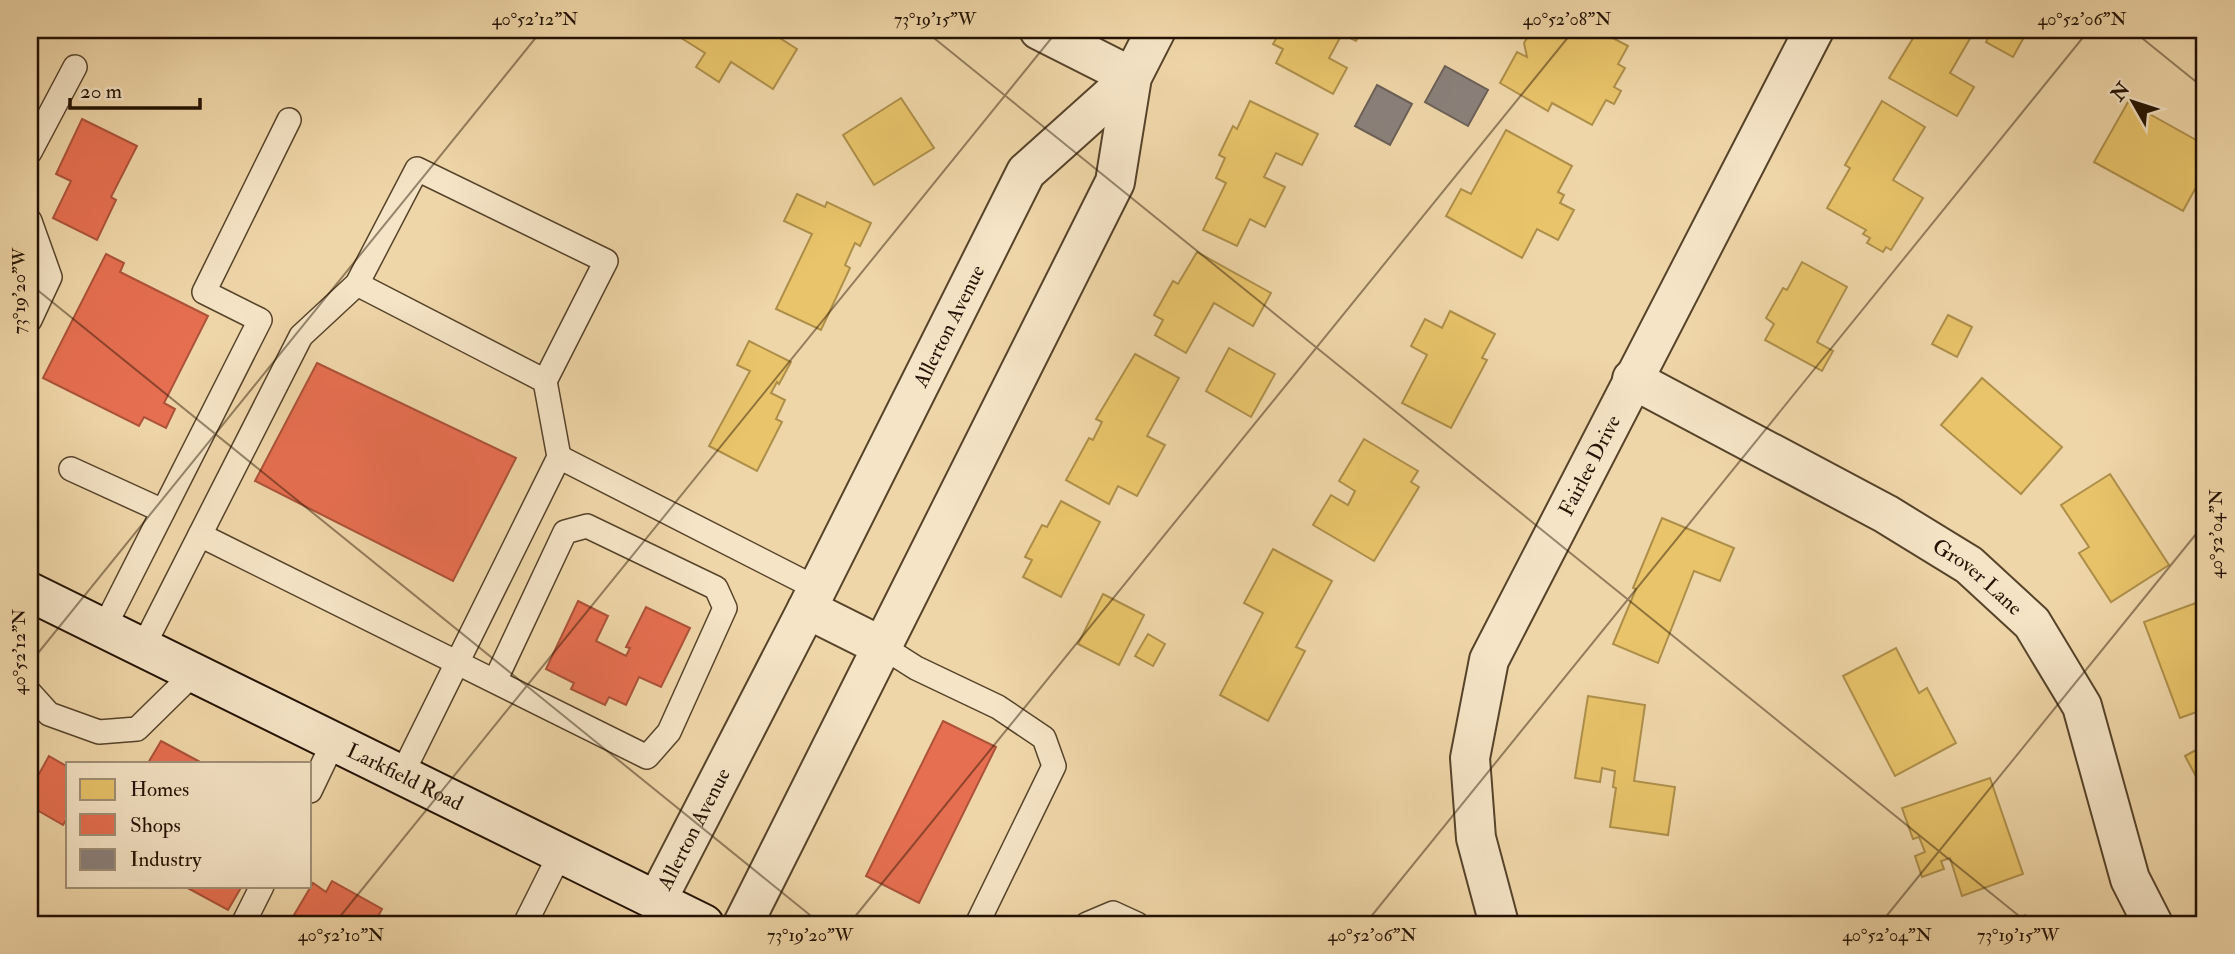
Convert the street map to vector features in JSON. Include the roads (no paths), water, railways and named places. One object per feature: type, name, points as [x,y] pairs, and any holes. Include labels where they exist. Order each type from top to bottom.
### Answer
[{"type":"street","points":[[1039,30],[1132,77]]},
{"type":"street","name":"Allerton Avenue","points":[[743,924],[1115,182],[1132,77],[1156,30]]},
{"type":"street","name":"Fairlee Drive","points":[[1499,924],[1476,838],[1470,758],[1489,660],[1814,30]]},
{"type":"street","name":"Allerton Avenue","points":[[656,900],[1026,172],[1132,77]]},
{"type":"street","name":"Grover Lane","points":[[1632,379],[1886,514],[1969,565],[2032,623],[2082,706],[2130,879],[2153,924]]},
{"type":"street","points":[[811,598],[883,647]]},
{"type":"street","name":"Larkfield Road","points":[[30,599],[143,647],[704,924]]},
{"type":"lane","points":[[30,152],[75,66]]},
{"type":"lane","points":[[103,628],[260,320],[204,292],[289,120]]},
{"type":"lane","points":[[143,647],[301,336],[357,284],[417,169],[606,261],[545,381],[559,457],[402,774]]},
{"type":"lane","points":[[30,221],[50,277],[30,320]]},
{"type":"lane","points":[[357,284],[545,381]]},
{"type":"lane","points":[[559,457],[811,598]]},
{"type":"lane","points":[[71,469],[163,511]]},
{"type":"lane","points":[[200,535],[647,757],[669,732],[726,608],[716,588],[587,526],[565,532],[495,681]]},
{"type":"lane","points":[[883,647],[916,668],[998,707],[1044,738],[1054,766],[976,924]]},
{"type":"lane","points":[[30,693],[49,713],[99,732],[137,729],[194,673]]},
{"type":"lane","points":[[312,786],[334,741]]},
{"type":"lane","points":[[525,924],[561,852]]},
{"type":"lane","points":[[243,924],[261,888]]},
{"type":"lane","points":[[1087,924],[1113,913],[1137,924]]}]
